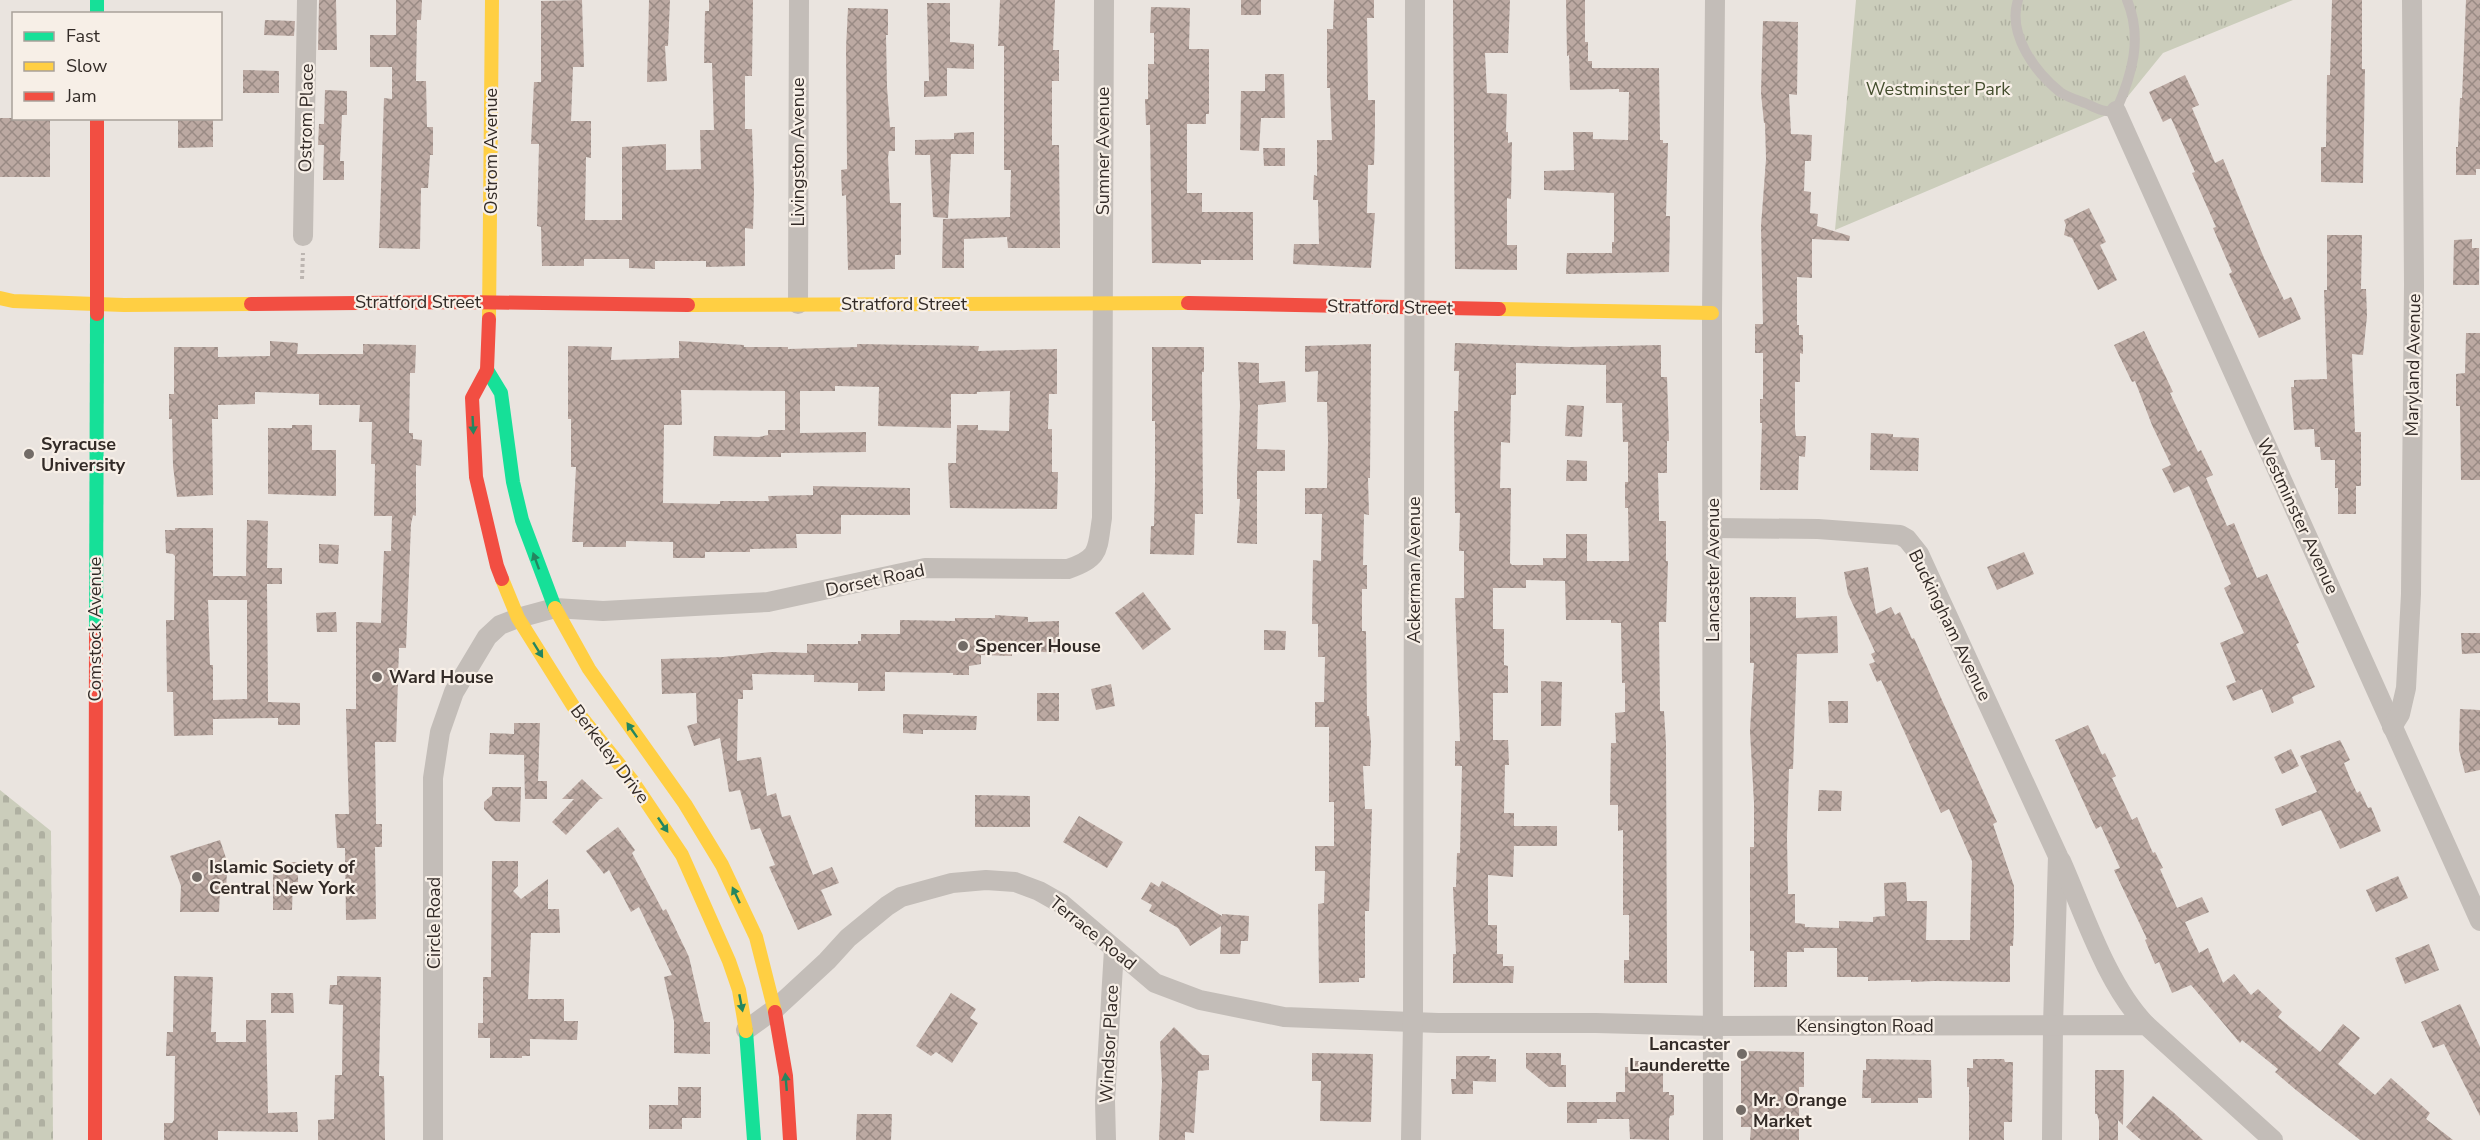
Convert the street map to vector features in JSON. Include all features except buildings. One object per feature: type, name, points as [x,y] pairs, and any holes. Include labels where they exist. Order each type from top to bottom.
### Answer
[{"type":"street","name":"Ostrom Place","points":[[303,236],[308,0]]},
{"type":"street","name":"Ostrom Avenue","points":[[490,302],[492,0]]},
{"type":"street","name":"Livingston Avenue","points":[[798,304],[799,0]]},
{"type":"street","name":"Sumner Avenue","points":[[1103,303],[1104,0]]},
{"type":"street","name":"Ackerman Avenue","points":[[1411,1140],[1415,0]]},
{"type":"street","name":"Lancaster Avenue","points":[[1713,1140],[1712,313],[1715,0]]},
{"type":"street","name":"Maryland Avenue","points":[[2392,727],[2400,714],[2406,688],[2411,594],[2414,285],[2412,0]]},
{"type":"street","name":"Westminster Avenue","points":[[2116,111],[2480,921]]},
{"type":"street","name":"Comstock Avenue","points":[[95,1140],[97,120]]},
{"type":"street","name":"Stratford Street","points":[[0,298],[13,301],[96,304],[1103,303],[1712,313]]},
{"type":"street","name":"Berkeley Drive","points":[[490,302],[487,370],[472,398],[476,477],[497,566],[518,618],[575,709],[631,779],[682,855],[729,961],[739,990],[746,1030],[754,1140]]},
{"type":"street","name":"Dorset Road","points":[[448,708],[454,692],[487,637],[500,625],[555,608],[603,611],[768,603],[925,568],[1068,569],[1086,563],[1096,552],[1102,518],[1103,303]]},
{"type":"street","name":"Berkeley Drive","points":[[487,370],[501,393],[513,482],[522,520],[555,608],[589,669],[685,804],[722,865],[756,937],[775,1009],[786,1076],[790,1140]]},
{"type":"street","name":"Buckingham Avenue","points":[[1713,528],[1818,529],[1900,535],[1907,539],[1919,554],[2117,988],[2130,1009],[2146,1025]]},
{"type":"street","name":"Circle Road","points":[[433,1140],[433,778],[440,732],[448,708]]},
{"type":"street","name":"Buckingham Avenue","points":[[2052,1140],[2058,856]]},
{"type":"street","name":"Terrace Road","points":[[746,1030],[775,1009],[827,962],[848,938],[901,897],[952,883],[986,880],[1015,882],[1040,891],[1072,911],[1155,983],[1200,1000],[1284,1017],[1413,1022]]},
{"type":"street","name":"Windsor Place","points":[[1106,1140],[1114,949]]},
{"type":"street","name":"Kensington Road","points":[[1413,1022],[1713,1026],[2146,1025]]},
{"type":"street","points":[[2146,1025],[2273,1140]]},
{"type":"lane","points":[[2018,0],[2015,9],[2020,38],[2028,56],[2043,77],[2062,94],[2108,113],[2116,111],[2130,78],[2136,34],[2127,0]]},
{"type":"path","points":[[302,279],[303,236]]},
{"type":"green space","name":"Westminster Park","points":[[1856,0],[2293,0],[2163,53],[2116,111],[1835,230]]},
{"type":"green space","points":[[0,790],[51,831],[53,1140],[0,1140]]},
{"type":"traffic: fast","points":[[97,0],[97,12]]},
{"type":"traffic: fast","points":[[96,634],[97,314]]},
{"type":"traffic: fast","points":[[487,370],[501,393],[513,482],[522,520],[555,608]]},
{"type":"traffic: fast","points":[[746,1031],[754,1140]]},
{"type":"traffic: slow","points":[[489,319],[492,0]]},
{"type":"traffic: slow","points":[[0,298],[13,301],[124,305],[251,304]]},
{"type":"traffic: slow","points":[[688,305],[1188,303]]},
{"type":"traffic: slow","points":[[1499,309],[1712,313]]},
{"type":"traffic: slow","points":[[502,579],[518,618],[575,709],[631,779],[682,855],[729,961],[739,990],[746,1031]]},
{"type":"traffic: slow","points":[[555,608],[589,669],[685,804],[722,865],[756,937],[775,1012]]},
{"type":"traffic: jam","points":[[97,120],[97,314]]},
{"type":"traffic: jam","points":[[251,304],[463,302],[688,305]]},
{"type":"traffic: jam","points":[[1188,303],[1499,309]]},
{"type":"traffic: jam","points":[[489,319],[487,370],[472,398],[476,477],[502,579]]},
{"type":"traffic: jam","points":[[95,1140],[96,634]]},
{"type":"traffic: jam","points":[[775,1012],[786,1076],[790,1140]]},
{"type":"place","name":"Syracuse University","points":[[29,454]]},
{"type":"place","name":"Spencer House","points":[[963,646]]},
{"type":"place","name":"Ward House","points":[[377,677]]},
{"type":"place","name":"Islamic Society of Central New York","points":[[197,877]]},
{"type":"place","name":"Lancaster Launderette","points":[[1742,1054]]},
{"type":"place","name":"Mr. Orange Market","points":[[1741,1110]]}]
